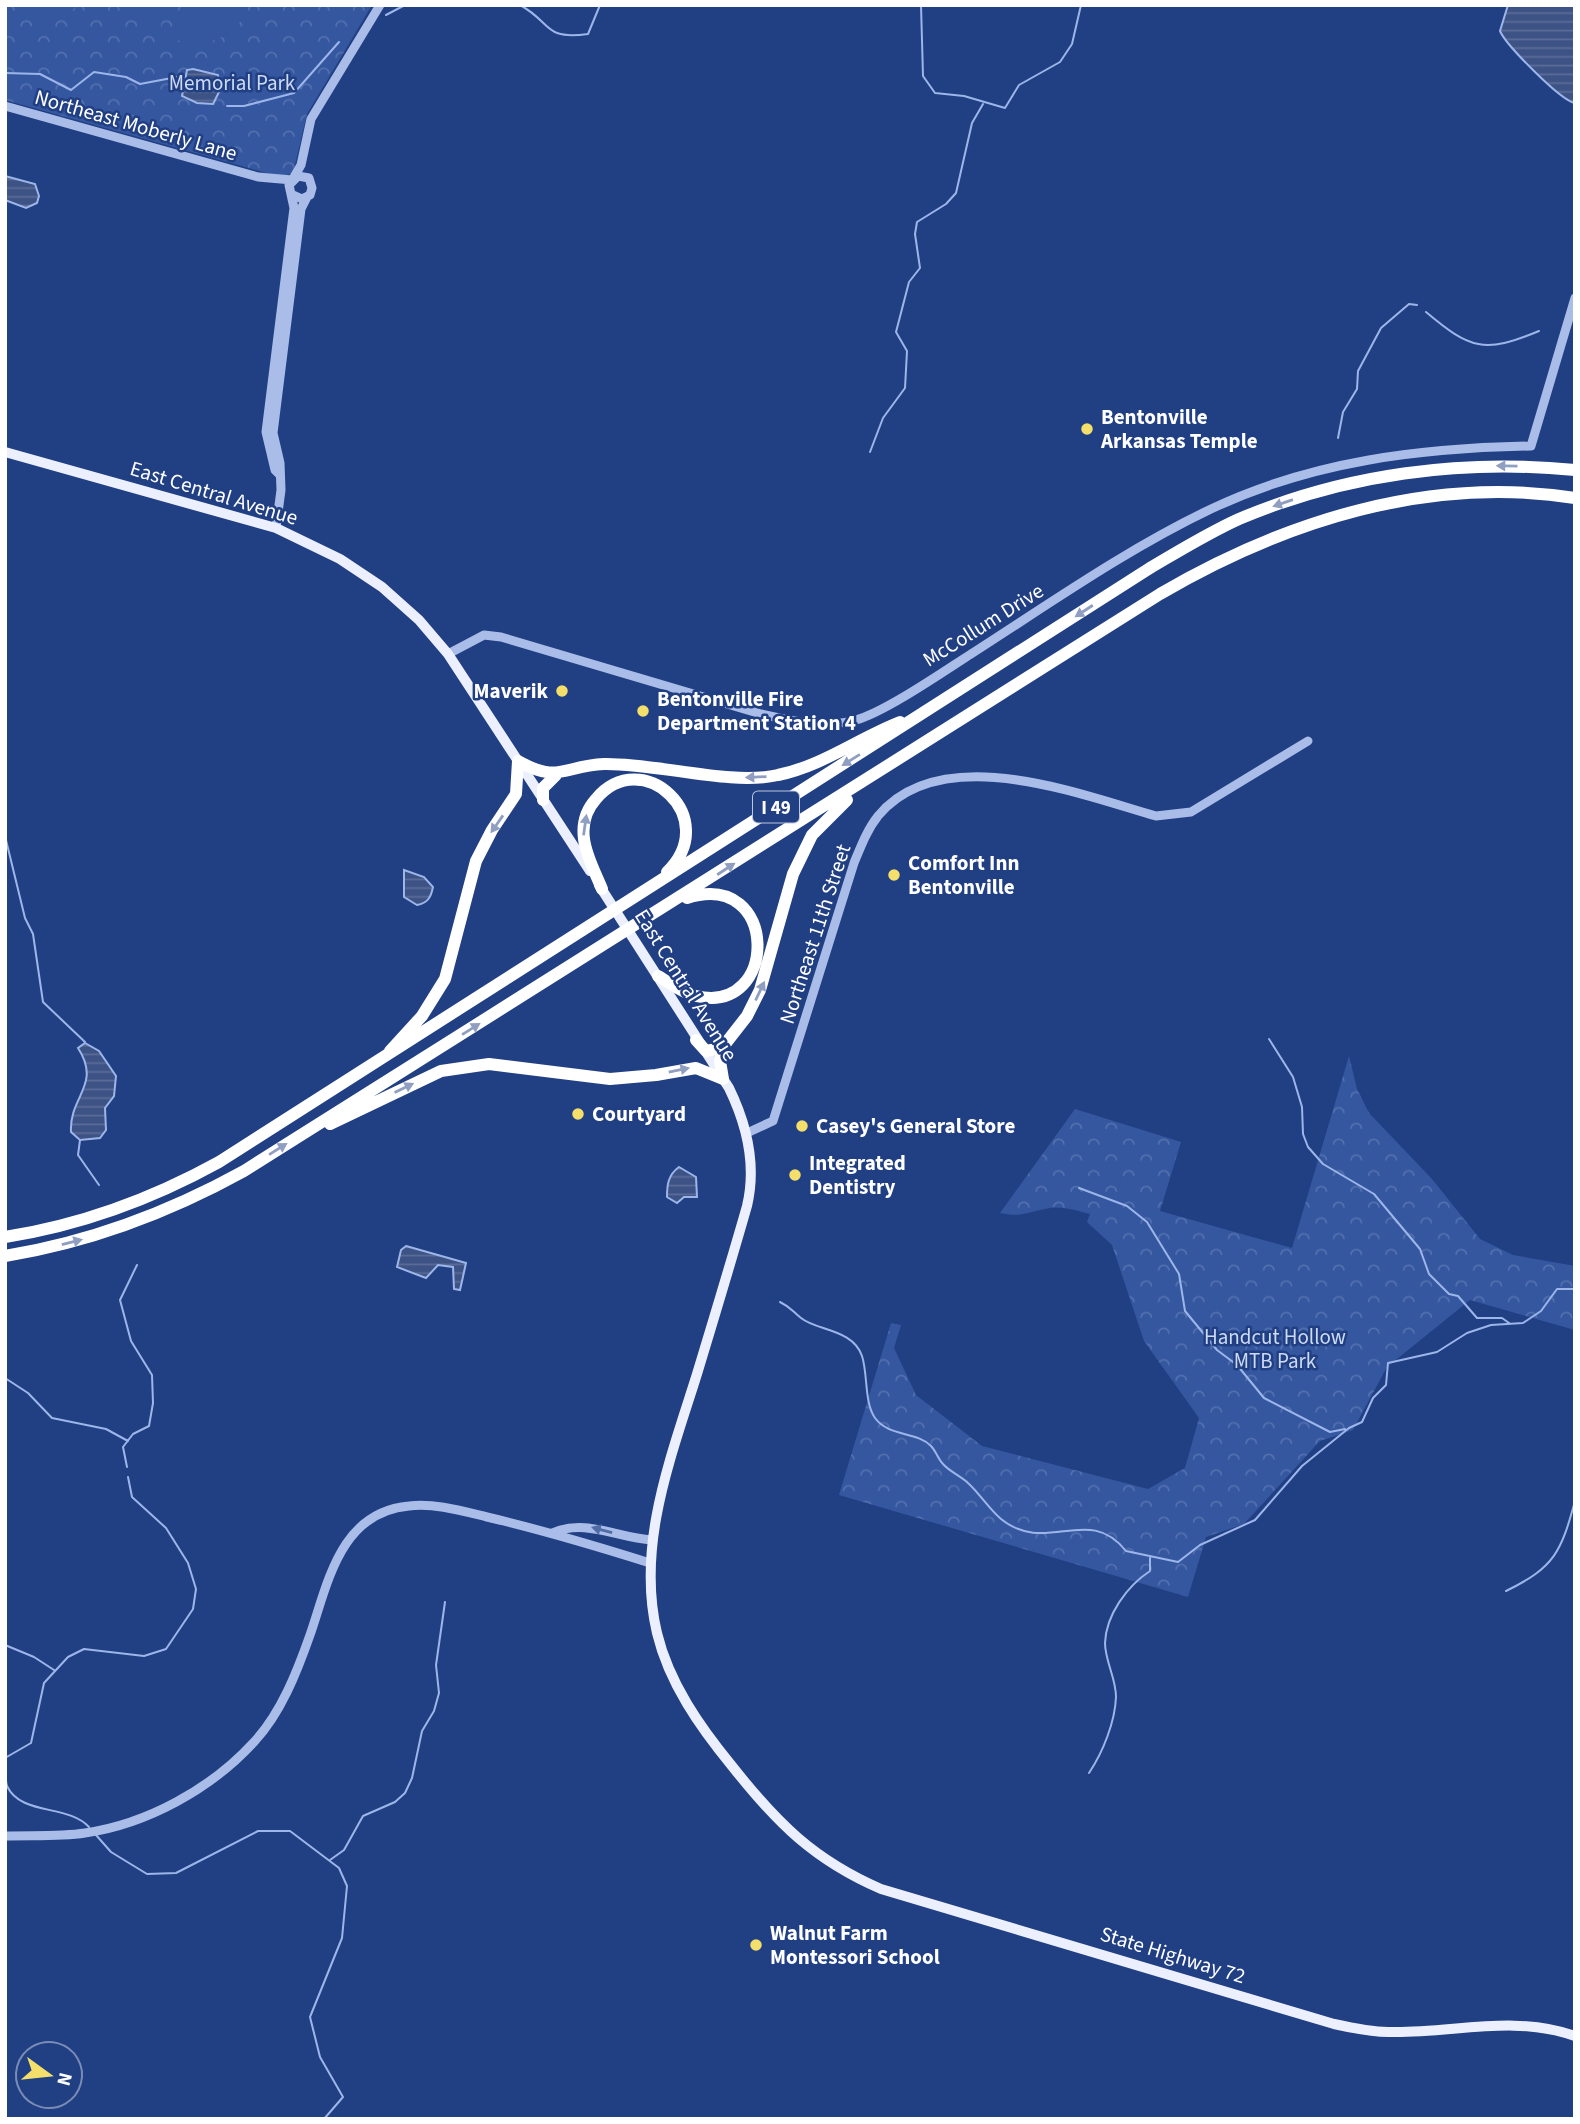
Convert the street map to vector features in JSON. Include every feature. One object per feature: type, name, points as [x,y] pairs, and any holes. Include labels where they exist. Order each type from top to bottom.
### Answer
[{"type":"highway","name":"I 49","points":[[5,1237],[110,1212],[174,1186],[219,1162],[1193,543],[1238,520],[1285,501],[1333,487],[1434,469],[1511,466],[1575,470]]},
{"type":"highway","name":"I 49","points":[[5,1256],[99,1236],[149,1218],[215,1186],[674,903],[1160,594],[1254,544],[1355,510],[1408,500],[1515,494],[1575,498]]},
{"type":"highway","points":[[543,800],[543,788],[556,775],[583,766],[625,764],[740,778],[778,776],[811,765],[932,708]]},
{"type":"highway","points":[[723,1079],[720,1061],[722,1048],[747,1016],[760,990],[793,874],[812,835],[831,813],[896,760]]},
{"type":"highway","points":[[388,1057],[393,1045],[422,1016],[445,979],[476,861],[492,830],[516,794],[518,761],[536,771],[556,775]]},
{"type":"highway","points":[[602,890],[585,845],[585,820],[597,797],[626,781],[644,780],[666,790],[684,816],[684,847],[673,867],[656,883]]},
{"type":"highway","points":[[658,976],[694,996],[719,996],[735,990],[748,978],[759,954],[757,928],[738,904],[708,894],[674,903]]},
{"type":"highway","points":[[696,1040],[706,1051],[722,1048]]},
{"type":"highway","points":[[319,1124],[332,1124],[441,1071],[489,1063],[610,1079],[696,1068],[723,1079]]},
{"type":"main road","name":"East Central Avenue","points":[[5,452],[275,528],[340,559],[382,587],[419,620],[448,654],[723,1079],[742,1115],[747,1133],[751,1175],[747,1206],[672,1455],[652,1540],[650,1563],[657,1633],[677,1687],[723,1755],[782,1825]]},
{"type":"main road","name":"State Highway 72","points":[[782,1825],[814,1853],[844,1873],[881,1889],[1334,2024],[1389,2032],[1494,2024],[1533,2026],[1575,2036]]},
{"type":"street","points":[[280,474],[275,470],[266,432],[295,208],[290,193],[293,178],[317,109],[380,5]]},
{"type":"street","name":"Northeast Moberly Lane","points":[[5,106],[258,177],[290,193],[307,197]]},
{"type":"street","points":[[275,528],[280,474],[274,420],[301,209],[312,188],[307,138]]},
{"type":"street","name":"Northeast Moberly Lane","points":[[258,177],[309,178]]},
{"type":"street","name":"McCollum Drive","points":[[448,654],[484,635],[501,637],[761,714],[802,723],[856,720],[951,667],[1164,533],[1213,508],[1292,479],[1380,456],[1455,447],[1531,446],[1575,298]]},
{"type":"street","name":"Northeast 11th Street","points":[[747,1133],[773,1121],[854,863],[866,833],[880,814],[901,796],[945,779],[1020,779],[1156,816],[1170,817],[1191,812],[1308,741]]},
{"type":"street","points":[[5,1836],[82,1833],[127,1823],[182,1798],[233,1763],[255,1742],[275,1713],[295,1676],[331,1569],[346,1543],[366,1523],[407,1506],[436,1506],[552,1533],[650,1563]]},
{"type":"street","points":[[552,1533],[583,1525],[632,1539],[652,1540]]},
{"type":"green space","name":"Memorial Park","points":[[5,5],[372,5],[307,114],[293,173],[281,177],[5,100]]},
{"type":"green space","points":[[30,5],[78,5],[61,19],[34,25]]},
{"type":"green space","points":[[116,5],[165,5],[161,26],[143,24]]},
{"type":"green space","points":[[182,5],[241,5],[248,10],[226,35],[216,40],[196,43],[173,39]]},
{"type":"green space","name":"Handcut Hollow MTB Park","points":[[1349,1056],[1357,1089],[1369,1113],[1432,1179],[1480,1239],[1513,1255],[1575,1266],[1575,1330],[1470,1300],[1387,1367],[1353,1430],[1320,1441],[1244,1524],[1206,1537],[1188,1597],[839,1495],[891,1323],[901,1325],[894,1348],[916,1395],[982,1446],[1148,1489],[1185,1468],[1199,1418],[1144,1341],[1112,1245],[1087,1222],[1090,1214],[1055,1208],[1020,1214],[1000,1213],[1075,1109],[1181,1142],[1160,1211],[1292,1248]]},
{"type":"shaded area","points":[[1508,5],[1575,5],[1575,103],[1547,83],[1504,38],[1500,31]]},
{"type":"shaded area","points":[[187,70],[218,75],[220,90],[213,104],[197,103],[182,96]]},
{"type":"shaded area","points":[[5,176],[35,184],[39,196],[37,203],[26,208],[5,200]]},
{"type":"shaded area","points":[[404,870],[424,877],[433,887],[430,897],[424,903],[417,905],[404,897]]},
{"type":"shaded area","points":[[85,1043],[99,1051],[116,1076],[114,1096],[105,1108],[106,1130],[100,1138],[80,1140],[71,1132],[75,1109],[86,1081],[85,1061],[78,1048]]},
{"type":"shaded area","points":[[679,1167],[696,1177],[697,1197],[684,1197],[677,1203],[667,1197],[667,1193],[670,1177]]},
{"type":"shaded area","points":[[406,1246],[466,1263],[460,1290],[454,1289],[453,1267],[438,1265],[426,1278],[397,1267],[401,1250]]},
{"type":"waterway","points":[[386,15],[405,5]]},
{"type":"waterway","points":[[520,5],[549,28],[563,35],[588,34],[600,5]]},
{"type":"waterway","points":[[921,5],[923,76],[935,93],[964,96],[1005,108],[1019,85],[1060,62],[1072,44],[1081,5]]},
{"type":"waterway","points":[[227,106],[244,106],[294,93],[339,42]]},
{"type":"waterway","points":[[5,73],[40,74],[71,90],[94,72],[126,77],[140,84],[177,77],[183,79]]},
{"type":"waterway","points":[[870,452],[883,418],[905,388],[907,351],[896,332],[909,282],[920,268],[915,234],[917,222],[946,204],[956,193],[972,123],[983,104]]},
{"type":"waterway","points":[[1338,438],[1343,412],[1357,389],[1358,371],[1381,328],[1409,304],[1417,305]]},
{"type":"waterway","points":[[1426,312],[1454,334],[1478,344],[1504,343],[1539,331]]},
{"type":"waterway","points":[[5,836],[25,918],[33,934],[43,1002],[85,1042]]},
{"type":"waterway","points":[[1269,1039],[1293,1077],[1302,1107],[1303,1134],[1308,1147],[1323,1164],[1374,1194],[1420,1249],[1429,1274],[1449,1294],[1458,1296],[1477,1318],[1502,1318],[1509,1323]]},
{"type":"waterway","points":[[80,1140],[78,1155],[99,1185]]},
{"type":"waterway","points":[[1079,1188],[1127,1206],[1147,1222],[1179,1274],[1185,1311],[1217,1350],[1237,1365],[1264,1398],[1330,1432],[1345,1429]]},
{"type":"waterway","points":[[127,1467],[123,1447],[133,1434],[149,1426],[153,1403],[152,1375],[131,1341],[120,1300],[137,1265]]},
{"type":"waterway","points":[[780,1302],[808,1322],[851,1340],[862,1356],[869,1404],[875,1418],[888,1428],[925,1441],[943,1464],[968,1483],[1001,1519],[1018,1529],[1035,1533],[1097,1531],[1112,1537],[1126,1551],[1178,1562],[1200,1545],[1255,1520],[1302,1466],[1349,1428],[1362,1422],[1373,1398],[1386,1385],[1388,1363],[1437,1352],[1467,1333],[1491,1325],[1523,1323],[1541,1311],[1557,1289],[1575,1289]]},
{"type":"waterway","points":[[5,1378],[28,1393],[52,1418],[106,1429],[128,1441]]},
{"type":"waterway","points":[[5,1758],[31,1743],[44,1683],[68,1657],[84,1649],[144,1656],[166,1649],[193,1609],[196,1589],[188,1563],[166,1528],[132,1497],[128,1477]]},
{"type":"waterway","points":[[1506,1591],[1535,1574],[1554,1556],[1575,1501]]},
{"type":"waterway","points":[[1089,1773],[1107,1736],[1115,1707],[1116,1690],[1107,1656],[1106,1632],[1119,1602],[1133,1585],[1150,1571],[1150,1558]]},
{"type":"waterway","points":[[330,1860],[344,1850],[363,1816],[395,1802],[405,1793],[412,1778],[422,1731],[434,1711],[439,1693],[436,1665],[445,1602]]},
{"type":"waterway","points":[[5,1645],[34,1657],[54,1670]]},
{"type":"waterway","points":[[5,1764],[7,1786],[23,1802],[69,1815],[89,1827]]},
{"type":"waterway","points":[[96,1835],[111,1852],[147,1874],[176,1873],[258,1831],[290,1831],[339,1868],[347,1886],[342,1938],[310,2017],[320,2057],[343,2097],[324,2119]]},
{"type":"place","name":"Bentonville Arkansas Temple","points":[[1087,429]]},
{"type":"place","name":"Maverik","points":[[562,691]]},
{"type":"place","name":"Bentonville Fire Department Station 4","points":[[643,711]]},
{"type":"place","name":"Comfort Inn Bentonville","points":[[894,875]]},
{"type":"place","name":"Courtyard","points":[[578,1114]]},
{"type":"place","name":"Casey's General Store","points":[[802,1126]]},
{"type":"place","name":"Integrated Dentistry","points":[[795,1175]]},
{"type":"place","name":"Walnut Farm Montessori School","points":[[756,1945]]}]
